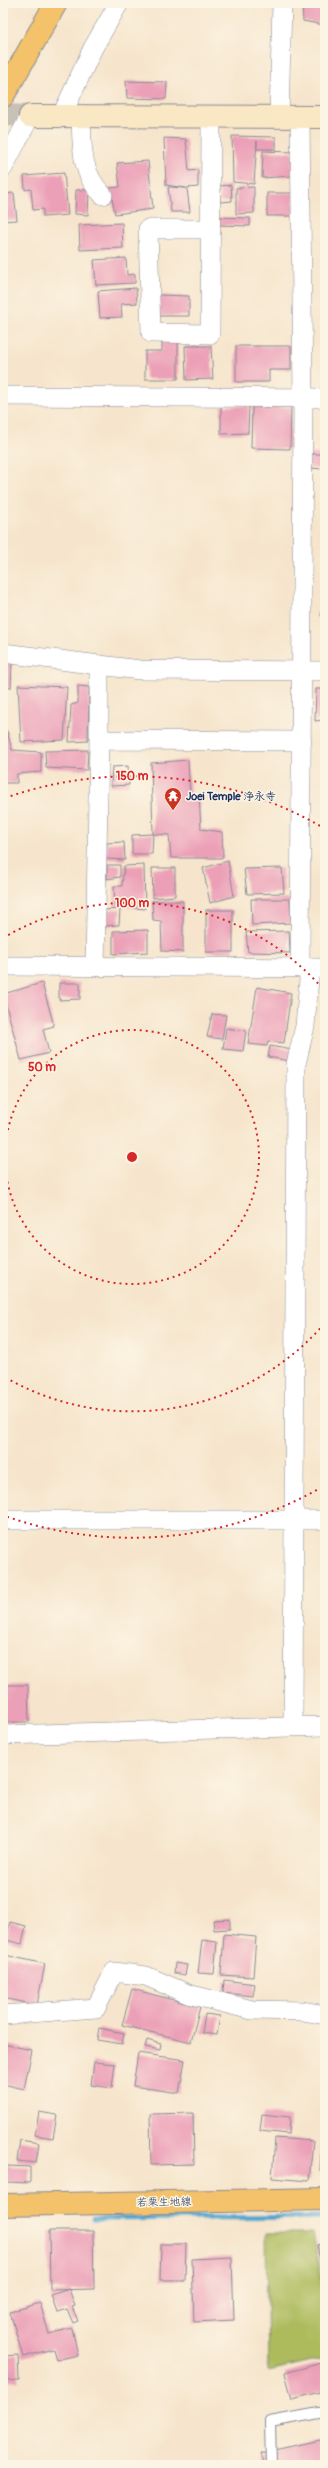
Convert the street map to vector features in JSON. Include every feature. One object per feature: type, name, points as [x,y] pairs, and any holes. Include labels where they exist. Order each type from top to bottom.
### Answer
[{"type":"main road","points":[[3,96],[56,3]]},
{"type":"main road","name":"若栗生地線","points":[[3,2205],[325,2199]]},
{"type":"street","points":[[103,195],[92,184],[87,171],[82,144],[72,115],[93,48],[119,3]]},
{"type":"street","points":[[282,3],[303,398],[302,741],[312,968],[306,1026],[296,1064],[296,1519],[293,1726]]},
{"type":"street","points":[[3,168],[30,116],[325,117]]},
{"type":"street","points":[[211,116],[211,229],[210,334],[151,333],[148,229],[211,229]]},
{"type":"street","points":[[3,396],[325,398]]},
{"type":"street","points":[[3,653],[140,670],[325,671]]},
{"type":"street","points":[[95,967],[99,665]]},
{"type":"street","points":[[99,740],[302,741]]},
{"type":"street","points":[[3,966],[312,968]]},
{"type":"street","points":[[3,1520],[325,1520]]},
{"type":"street","points":[[3,1735],[325,1726]]},
{"type":"street","points":[[3,2015],[96,2008],[114,1972],[146,1976],[188,1994],[252,2010],[303,2011],[325,2015]]},
{"type":"lane","points":[[271,2465],[270,2422],[325,2412]]},
{"type":"green space","points":[[266,2233],[313,2233],[325,2296],[325,2358],[268,2371]]},
{"type":"building","points":[[302,3],[323,3],[324,25],[303,21]]},
{"type":"building","points":[[324,79],[325,93],[323,93]]},
{"type":"building","points":[[126,81],[167,82],[166,99],[127,98]]},
{"type":"building","points":[[232,136],[276,137],[276,149],[257,149],[257,141],[254,184],[233,182]]},
{"type":"building","points":[[164,138],[186,139],[189,171],[198,170],[198,187],[187,188],[190,212],[171,212],[168,187],[186,188],[166,185]]},
{"type":"building","points":[[263,151],[293,152],[292,176],[262,178]]},
{"type":"building","points":[[148,161],[153,209],[115,214],[110,188],[120,187],[117,163]]},
{"type":"building","points":[[64,173],[68,215],[43,217],[43,209],[33,210],[31,189],[25,190],[24,176]]},
{"type":"building","points":[[231,185],[232,201],[220,202],[219,186]]},
{"type":"building","points":[[254,187],[254,213],[236,214],[236,188]]},
{"type":"building","points":[[76,190],[89,190],[88,215],[75,214]]},
{"type":"building","points":[[14,193],[17,220],[3,221],[3,194]]},
{"type":"building","points":[[267,193],[294,193],[294,216],[267,216]]},
{"type":"building","points":[[218,217],[250,218],[250,226],[218,225]]},
{"type":"building","points":[[122,223],[123,248],[80,250],[79,225]]},
{"type":"building","points":[[126,258],[127,275],[135,274],[135,283],[96,285],[94,260]]},
{"type":"building","points":[[136,288],[137,303],[121,304],[122,317],[100,318],[98,291]]},
{"type":"building","points":[[159,295],[189,296],[189,316],[159,316]]},
{"type":"building","points":[[162,340],[178,340],[178,379],[145,379],[145,351],[162,351]]},
{"type":"building","points":[[185,346],[211,346],[213,379],[186,380]]},
{"type":"building","points":[[236,346],[291,346],[291,370],[269,370],[269,382],[236,382]]},
{"type":"building","points":[[221,406],[249,406],[248,433],[221,434]]},
{"type":"building","points":[[252,407],[291,407],[290,449],[251,448]]},
{"type":"building","points":[[309,454],[325,454],[325,469],[309,468]]},
{"type":"building","points":[[323,592],[325,593],[325,617],[321,616]]},
{"type":"building","points":[[3,662],[12,662],[11,688],[3,686]]},
{"type":"building","points":[[18,685],[67,687],[64,740],[21,742]]},
{"type":"building","points":[[78,686],[89,687],[88,741],[69,742],[71,705],[78,703]]},
{"type":"building","points":[[316,689],[325,689],[325,733],[323,733],[323,720],[315,721]]},
{"type":"building","points":[[3,730],[7,731],[12,750],[41,752],[41,772],[17,774],[17,783],[3,783]]},
{"type":"building","points":[[88,750],[87,770],[46,768],[45,751]]},
{"type":"building","points":[[188,760],[190,796],[199,796],[201,829],[222,832],[223,858],[171,858],[169,835],[153,834],[151,763]]},
{"type":"building","points":[[128,766],[129,785],[111,786],[112,767]]},
{"type":"building","points":[[153,834],[152,854],[132,854],[132,835]]},
{"type":"building","points":[[124,842],[125,860],[106,859],[107,843]]},
{"type":"building","points":[[228,861],[234,896],[210,903],[203,868]]},
{"type":"building","points":[[107,865],[120,865],[120,877],[107,879]]},
{"type":"building","points":[[144,865],[145,909],[115,906],[114,886],[122,886],[124,866]]},
{"type":"building","points":[[152,868],[175,868],[175,896],[153,898]]},
{"type":"building","points":[[282,868],[284,893],[247,894],[244,869]]},
{"type":"building","points":[[251,899],[290,899],[291,923],[252,925]]},
{"type":"building","points":[[152,901],[183,901],[183,952],[162,951],[161,921],[153,920]]},
{"type":"building","points":[[120,909],[119,925],[104,926],[103,910]]},
{"type":"building","points":[[206,910],[233,910],[233,952],[206,952]]},
{"type":"building","points":[[148,930],[148,952],[113,954],[113,931]]},
{"type":"building","points":[[289,931],[290,953],[248,952],[246,932]]},
{"type":"building","points":[[42,983],[54,1026],[43,1029],[49,1053],[21,1060],[3,994]]},
{"type":"building","points":[[59,983],[80,983],[80,999],[59,1000]]},
{"type":"building","points":[[257,987],[291,993],[284,1043],[268,1041],[267,1046],[248,1044]]},
{"type":"building","points":[[212,1014],[226,1015],[222,1039],[207,1037]]},
{"type":"building","points":[[226,1028],[246,1031],[243,1051],[223,1049]]},
{"type":"building","points":[[270,1046],[292,1050],[290,1061],[268,1057]]},
{"type":"building","points":[[3,1685],[28,1685],[29,1722],[3,1722]]},
{"type":"building","points":[[230,1919],[230,1929],[214,1930],[213,1920]]},
{"type":"building","points":[[10,1922],[26,1926],[22,1944],[6,1940]]},
{"type":"building","points":[[224,1934],[256,1937],[253,1977],[221,1975]]},
{"type":"building","points":[[202,1940],[217,1942],[214,1974],[198,1973]]},
{"type":"building","points":[[5,1955],[45,1964],[37,2005],[3,1998]]},
{"type":"building","points":[[175,1963],[187,1965],[185,1975],[174,1973]]},
{"type":"building","points":[[224,1980],[255,1984],[253,1996],[223,1993]]},
{"type":"building","points":[[132,1989],[200,2007],[191,2042],[122,2025]]},
{"type":"building","points":[[205,2014],[220,2016],[217,2035],[202,2033]]},
{"type":"building","points":[[99,2028],[124,2033],[122,2044],[97,2040]]},
{"type":"building","points":[[147,2040],[161,2044],[160,2050],[145,2047]]},
{"type":"building","points":[[3,2044],[32,2050],[24,2089],[3,2084]]},
{"type":"building","points":[[138,2053],[185,2060],[179,2093],[133,2086]]},
{"type":"building","points":[[94,2062],[115,2064],[112,2088],[91,2085]]},
{"type":"building","points":[[39,2112],[57,2115],[53,2138],[35,2135]]},
{"type":"building","points":[[193,2113],[194,2164],[151,2165],[150,2114]]},
{"type":"building","points":[[262,2114],[290,2117],[289,2134],[260,2131]]},
{"type":"building","points":[[275,2138],[313,2141],[309,2181],[272,2178]]},
{"type":"building","points":[[20,2140],[39,2143],[36,2163],[17,2161]]},
{"type":"building","points":[[321,2147],[325,2147],[325,2172],[320,2171]]},
{"type":"building","points":[[7,2166],[30,2167],[30,2183],[6,2182]]},
{"type":"building","points":[[49,2231],[93,2231],[94,2289],[50,2290]]},
{"type":"building","points":[[325,2243],[325,2278],[324,2278],[317,2245]]},
{"type":"building","points":[[161,2244],[186,2244],[185,2280],[160,2280]]},
{"type":"building","points":[[232,2257],[234,2320],[194,2322],[192,2259]]},
{"type":"building","points":[[69,2289],[75,2306],[72,2307],[78,2321],[73,2323],[67,2309],[57,2312],[51,2295]]},
{"type":"building","points":[[40,2303],[49,2334],[72,2328],[78,2355],[56,2360],[53,2349],[23,2357],[10,2312]]},
{"type":"building","points":[[18,2355],[19,2380],[3,2381],[3,2356]]},
{"type":"building","points":[[325,2362],[325,2391],[292,2399],[285,2373]]},
{"type":"building","points":[[325,2439],[325,2465],[264,2465],[260,2453]]},
{"type":"waterway","points":[[94,2219],[325,2217]]},
{"type":"tunnel","points":[[3,115],[30,116]]},
{"type":"place","name":"Joei Temple 浄永寺","points":[[173,811]]}]
